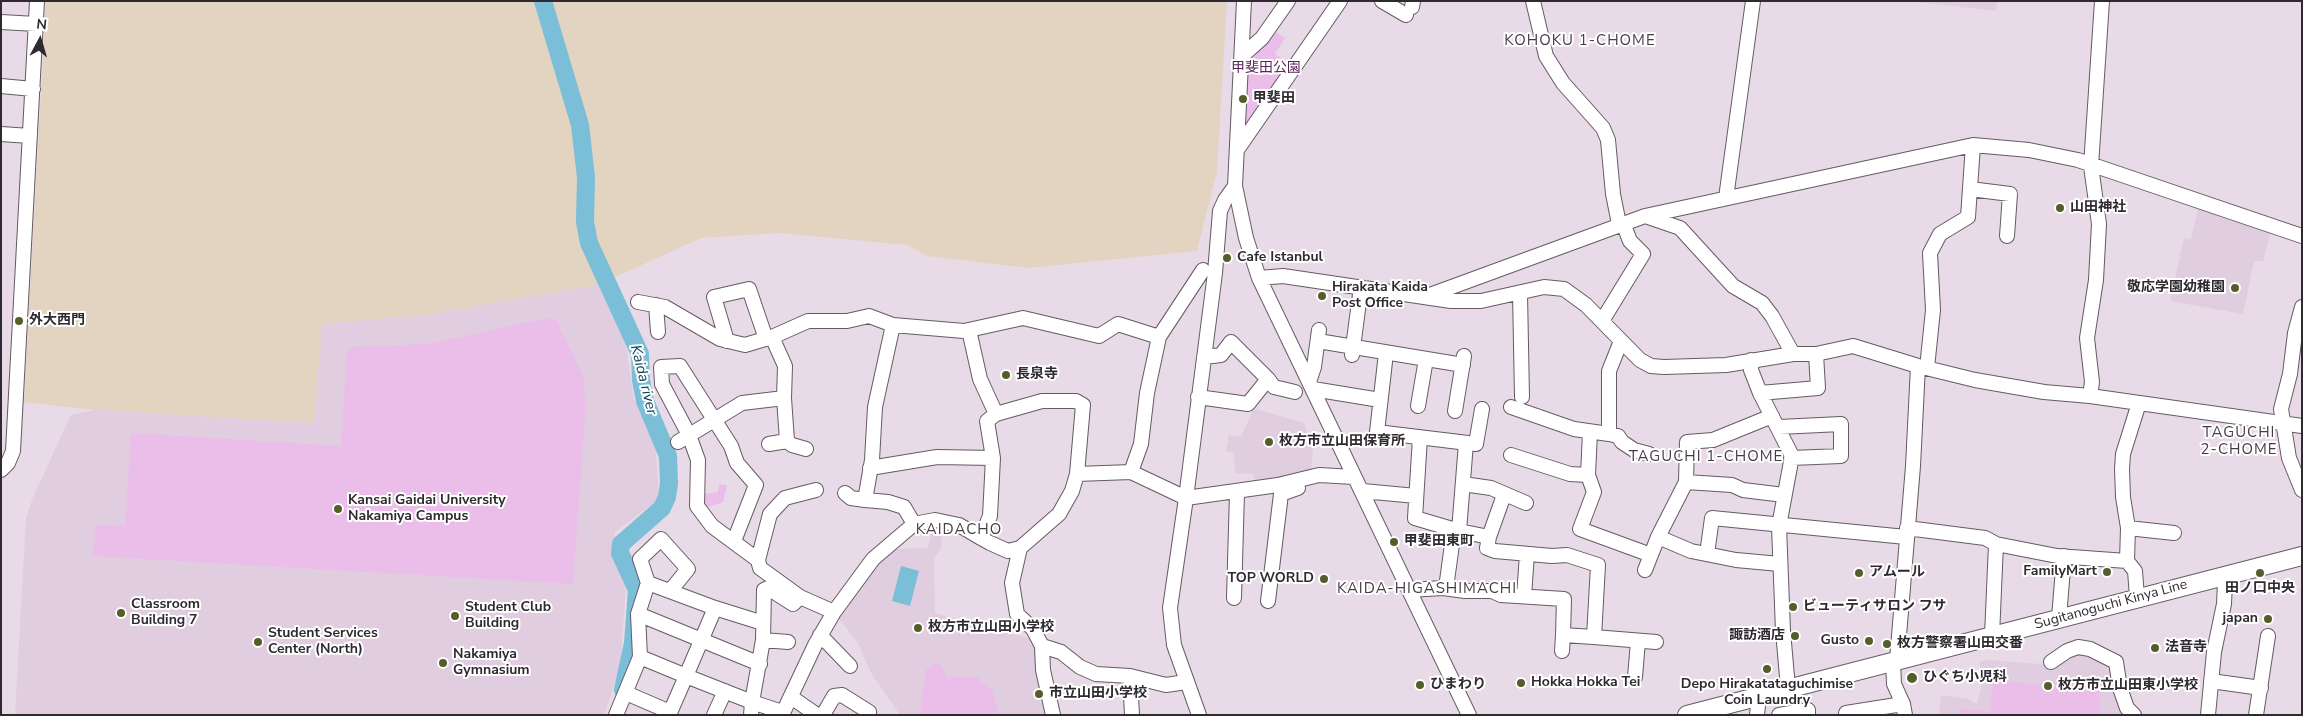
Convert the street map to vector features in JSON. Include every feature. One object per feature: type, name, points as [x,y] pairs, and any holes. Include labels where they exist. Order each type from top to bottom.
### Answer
[{"type":"main road","name":"Sugitanoguchi Kinya Line","points":[[1687,715],[2302,556]]},
{"type":"street","points":[[1,470],[8,463],[13,451],[37,1]]},
{"type":"street","points":[[1244,1],[1235,186],[1246,238],[1259,278],[1469,715]]},
{"type":"street","points":[[1242,56],[1262,38],[1288,1]]},
{"type":"street","points":[[1237,150],[1340,1]]},
{"type":"street","points":[[1382,1],[1410,8]]},
{"type":"street","points":[[1533,1],[1546,56],[1563,83],[1603,128],[1608,140],[1614,202],[1630,241],[1643,254],[1602,321]]},
{"type":"street","points":[[1726,198],[1752,1]]},
{"type":"street","points":[[2090,396],[2092,382],[2087,338],[2096,280],[2099,224],[2091,166],[2102,1]]},
{"type":"street","points":[[1,22],[36,24]]},
{"type":"street","points":[[1,86],[32,89]]},
{"type":"street","points":[[1,134],[30,136]]},
{"type":"street","points":[[1426,296],[1621,223],[1645,216],[1973,145],[2029,150],[2078,160],[2091,166],[2302,236]]},
{"type":"street","points":[[1846,711],[1904,709],[1894,684],[1895,661],[1922,367],[1933,310],[1930,253],[1940,234],[1968,216],[1973,145]]},
{"type":"street","points":[[1199,715],[1174,644],[1170,608],[1204,357],[1209,271],[1220,211],[1235,186]]},
{"type":"street","points":[[1970,189],[2010,194],[2007,236]]},
{"type":"street","points":[[1645,216],[1680,228],[1733,286],[1762,303],[1772,316],[1793,354]]},
{"type":"street","points":[[1131,472],[1141,444],[1147,393],[1159,337],[1209,271]]},
{"type":"street","points":[[1259,278],[1283,276],[1361,286],[1450,301],[1480,301],[1544,287],[1564,290],[1586,305],[1640,360],[1651,366],[1726,365],[1793,354],[1816,354],[1853,346],[1922,367],[1975,380],[2044,392],[2090,396],[2283,425],[2302,426]]},
{"type":"street","points":[[1352,352],[1361,286]]},
{"type":"street","points":[[727,341],[714,297],[749,289],[769,338],[785,366],[784,398],[787,441],[792,446],[806,448]]},
{"type":"street","points":[[1520,293],[1522,397]]},
{"type":"street","points":[[638,302],[665,307],[720,339],[745,345],[769,338],[808,321],[847,321],[869,316],[893,325],[964,332],[1023,318],[1099,336],[1118,324],[1159,337]]},
{"type":"street","points":[[656,305],[658,332]]},
{"type":"street","points":[[2302,307],[2295,333],[2290,374],[2282,409],[2289,458],[2302,490]]},
{"type":"street","points":[[865,500],[870,468],[875,407],[893,325]]},
{"type":"street","points":[[969,330],[980,379],[996,414]]},
{"type":"street","points":[[1311,385],[1318,336],[1352,352],[1386,353],[1426,359],[1464,360],[1455,411]]},
{"type":"street","points":[[1609,434],[1609,370],[1621,341]]},
{"type":"street","points":[[1204,357],[1221,355],[1231,342],[1274,387],[1295,392]]},
{"type":"street","points":[[1386,353],[1377,432],[1476,444],[1482,409]]},
{"type":"street","points":[[1760,393],[1818,388],[1816,354]]},
{"type":"street","points":[[1418,406],[1426,359]]},
{"type":"street","points":[[1751,360],[1751,370],[1760,393],[1791,458],[1779,526],[1783,631],[1788,688]]},
{"type":"street","points":[[734,541],[756,485],[737,463],[731,446],[680,366],[657,366],[662,384],[684,439],[698,460],[697,506],[712,526],[758,560]]},
{"type":"street","points":[[1198,398],[1248,404],[1268,379]]},
{"type":"street","points":[[1311,385],[1380,400]]},
{"type":"street","points":[[684,439],[742,404],[784,398]]},
{"type":"street","points":[[640,657],[725,691],[751,708],[782,714],[820,635],[834,612],[873,559],[914,524],[935,520],[959,525],[981,538],[1008,551],[1020,548],[1059,514],[1072,491],[1077,474],[1083,405],[1076,401],[1042,401],[996,414],[988,421],[993,458],[990,516],[981,538]]},
{"type":"street","points":[[2138,597],[2134,571],[2127,561],[2128,528],[2123,497],[2122,469],[2123,454],[2139,403]]},
{"type":"street","points":[[1511,407],[1590,432],[1618,436],[1622,442],[1634,450],[1649,454]]},
{"type":"street","points":[[1645,570],[1658,537],[1686,482],[1687,442],[1713,440],[1775,422],[1841,424],[1841,456],[1791,458]]},
{"type":"street","points":[[1590,432],[1588,476],[1594,492],[1580,529],[1651,555]]},
{"type":"street","points":[[1420,437],[1415,518],[1489,537]]},
{"type":"street","points":[[769,444],[787,441]]},
{"type":"street","points":[[1446,588],[1463,484],[1466,443]]},
{"type":"street","points":[[1511,454],[1548,463],[1570,474],[1588,476]]},
{"type":"street","points":[[870,468],[937,457],[993,458]]},
{"type":"street","points":[[1077,474],[1131,472],[1186,498],[1237,492],[1319,475],[1354,477]]},
{"type":"street","points":[[1268,601],[1281,494],[1304,486],[1319,475]]},
{"type":"street","points":[[1686,482],[1732,485],[1743,490],[1784,496]]},
{"type":"street","points":[[1463,484],[1491,488],[1526,503]]},
{"type":"street","points":[[816,490],[785,498],[770,514],[758,560],[760,568],[800,597],[834,612]]},
{"type":"street","points":[[1363,491],[1416,496]]},
{"type":"street","points":[[1234,598],[1237,492]]},
{"type":"street","points":[[845,493],[851,498],[888,502],[904,507],[914,524]]},
{"type":"street","points":[[1504,495],[1486,548],[1527,554],[1567,555],[1598,566],[1594,637]]},
{"type":"street","points":[[1707,554],[1712,518],[1779,526],[1985,538],[1996,544],[2064,556],[2127,561]]},
{"type":"street","points":[[2128,528],[2174,533]]},
{"type":"street","points":[[1658,537],[1691,551],[1736,560],[1780,564]]},
{"type":"street","points":[[616,715],[640,657],[638,614],[648,583],[640,559],[661,540],[688,569],[670,591]]},
{"type":"street","points":[[1992,636],[1996,544]]},
{"type":"street","points":[[1020,548],[1012,583],[1017,614],[1033,629],[1042,646],[1043,670],[1053,715]]},
{"type":"street","points":[[1524,596],[1527,554]]},
{"type":"street","points":[[2059,618],[2064,556]]},
{"type":"street","points":[[2208,715],[2211,681],[2224,604],[2225,582],[2223,576]]},
{"type":"street","points":[[648,583],[762,623]]},
{"type":"street","points":[[751,708],[763,640],[764,590],[768,588],[793,604],[800,597]]},
{"type":"street","points":[[1409,590],[1446,588],[1465,591],[1492,591],[1501,595],[1564,599],[1562,651]]},
{"type":"street","points":[[626,693],[670,713],[715,608]]},
{"type":"street","points":[[638,614],[760,664]]},
{"type":"street","points":[[820,635],[850,666]]},
{"type":"street","points":[[1563,635],[1656,642]]},
{"type":"street","points":[[2256,715],[2268,636]]},
{"type":"street","points":[[763,640],[788,642]]},
{"type":"street","points":[[1635,677],[1638,640]]},
{"type":"street","points":[[1042,646],[1061,652],[1080,667],[1096,674],[1130,676],[1166,685],[1186,682]]},
{"type":"street","points":[[2051,662],[2067,651],[2078,647],[2090,649],[2116,662],[2120,688],[2127,708],[2134,715]]},
{"type":"street","points":[[1130,676],[1132,715]]},
{"type":"street","points":[[2211,681],[2261,688]]},
{"type":"street","points":[[714,715],[725,691]]},
{"type":"street","points":[[823,715],[834,696],[842,694],[869,712],[868,715]]},
{"type":"street","points":[[1757,715],[1759,696]]},
{"type":"street","points":[[791,697],[817,715]]},
{"type":"street","points":[[1779,715],[1808,710],[1808,715]]},
{"type":"shaded area","points":[[46,1],[1227,1],[1217,172],[1197,251],[1028,268],[927,256],[907,245],[779,233],[701,238],[598,285],[425,315],[323,324],[314,423],[95,410],[24,402]]},
{"type":"shaded area","points":[[1908,1],[1998,1],[1996,11]]},
{"type":"shaded area","points":[[2198,208],[2271,232],[2263,261],[2254,261],[2243,314],[2170,301],[2184,238],[2191,239]]},
{"type":"shaded area","name":"Kansai Gaidai University Nakamiya Campus","points":[[598,285],[623,325],[634,399],[655,437],[659,499],[615,532],[613,554],[626,587],[620,669],[604,715],[15,715],[26,518],[33,497],[71,415],[95,410],[314,423],[322,324],[425,315]]},
{"type":"shaded area","name":"枚方市立山田保育所","points":[[1256,409],[1304,423],[1313,447],[1311,472],[1257,485],[1253,474],[1235,473],[1234,453],[1226,451],[1229,435],[1241,437],[1252,412]]},
{"type":"shaded area","name":"枚方市立山田小学校","points":[[933,526],[942,527],[941,549],[934,558],[935,613],[1035,640],[1050,715],[900,715],[871,673],[858,643],[837,616],[870,570],[897,549],[928,548]]},
{"type":"shaded area","name":"枚方市立山田東小学校","points":[[2078,651],[2112,665],[2129,715],[1939,715],[1941,695],[1968,699],[1977,704],[1983,679],[1979,662],[1987,660],[2054,665]]},
{"type":"green space","name":"甲斐田公園","points":[[1274,31],[1285,38],[1275,54],[1290,64],[1243,131],[1247,66]]},
{"type":"green space","points":[[547,318],[556,320],[583,376],[586,403],[573,584],[93,556],[95,525],[125,526],[131,433],[341,446],[347,352],[352,347],[428,344]]},
{"type":"green space","points":[[719,484],[727,485],[723,502],[706,508],[704,494],[718,492]]},
{"type":"green space","points":[[938,662],[947,677],[976,677],[992,690],[999,715],[920,715],[926,670]]},
{"type":"green space","points":[[1993,680],[2101,691],[2099,715],[1959,715],[1960,709],[1990,712]]},
{"type":"water","points":[[901,566],[919,571],[910,606],[892,601]]},
{"type":"waterway","name":"Kaida river","points":[[543,1],[580,125],[586,177],[585,222],[589,243],[640,354],[641,380],[645,401],[668,456],[669,483],[667,497],[662,508],[621,544],[620,553],[637,590],[633,643],[623,690]]},
{"type":"place","name":"甲斐田","points":[[1243,99]]},
{"type":"place","name":"山田神社","points":[[2060,208]]},
{"type":"place","name":"Cafe Istanbul","points":[[1227,258]]},
{"type":"place","name":"敬応学園幼稚園","points":[[2235,288]]},
{"type":"place","name":"Hirakata Kaida Post Office","points":[[1322,296]]},
{"type":"place","name":"外大西門","points":[[19,321]]},
{"type":"place","name":"長泉寺","points":[[1006,375]]},
{"type":"place","name":"枚方市立山田保育所","points":[[1269,442]]},
{"type":"place","name":"Kansai Gaidai University Nakamiya Campus","points":[[338,509]]},
{"type":"place","name":"甲斐田東町","points":[[1394,542]]},
{"type":"place","name":"FamilyMart","points":[[2107,572]]},
{"type":"place","name":"アムール","points":[[1859,573]]},
{"type":"place","name":"田ノ口中央","points":[[2260,573]]},
{"type":"place","name":"TOP WORLD","points":[[1324,579]]},
{"type":"place","name":"ビューティサロン フサ","points":[[1793,607]]},
{"type":"place","name":"Classroom Building 7","points":[[121,613]]},
{"type":"place","name":"Student Club Building","points":[[455,616]]},
{"type":"place","name":"japan","points":[[2268,619]]},
{"type":"place","name":"枚方市立山田小学校","points":[[918,628]]},
{"type":"place","name":"諏訪酒店","points":[[1795,636]]},
{"type":"place","name":"Gusto","points":[[1869,641]]},
{"type":"place","name":"Student Services Center (North)","points":[[258,642]]},
{"type":"place","name":"枚方警察署山田交番","points":[[1887,644]]},
{"type":"place","name":"法音寺","points":[[2155,648]]},
{"type":"place","name":"Nakamiya Gymnasium","points":[[443,663]]},
{"type":"place","name":"Depo Hirakatataguchimise Coin Laundry","points":[[1767,669]]},
{"type":"place","name":"ひぐち小児科","points":[[1912,678]]},
{"type":"place","name":"Hokka Hokka Tei","points":[[1521,683]]},
{"type":"place","name":"ひまわり","points":[[1420,685]]},
{"type":"place","name":"枚方市立山田東小学校","points":[[2048,686]]},
{"type":"place","name":"市立山田小学校","points":[[1039,694]]},
{"type":"district","name":"KOHOKU 1-CHOME","points":[[1580,41]]},
{"type":"district","name":"TAGUCHI 2-CHOME","points":[[2239,442]]},
{"type":"district","name":"TAGUCHI 1-CHOME","points":[[1706,457]]},
{"type":"district","name":"KAIDACHO","points":[[959,530]]},
{"type":"district","name":"KAIDA-HIGASHIMACHI","points":[[1427,589]]}]
